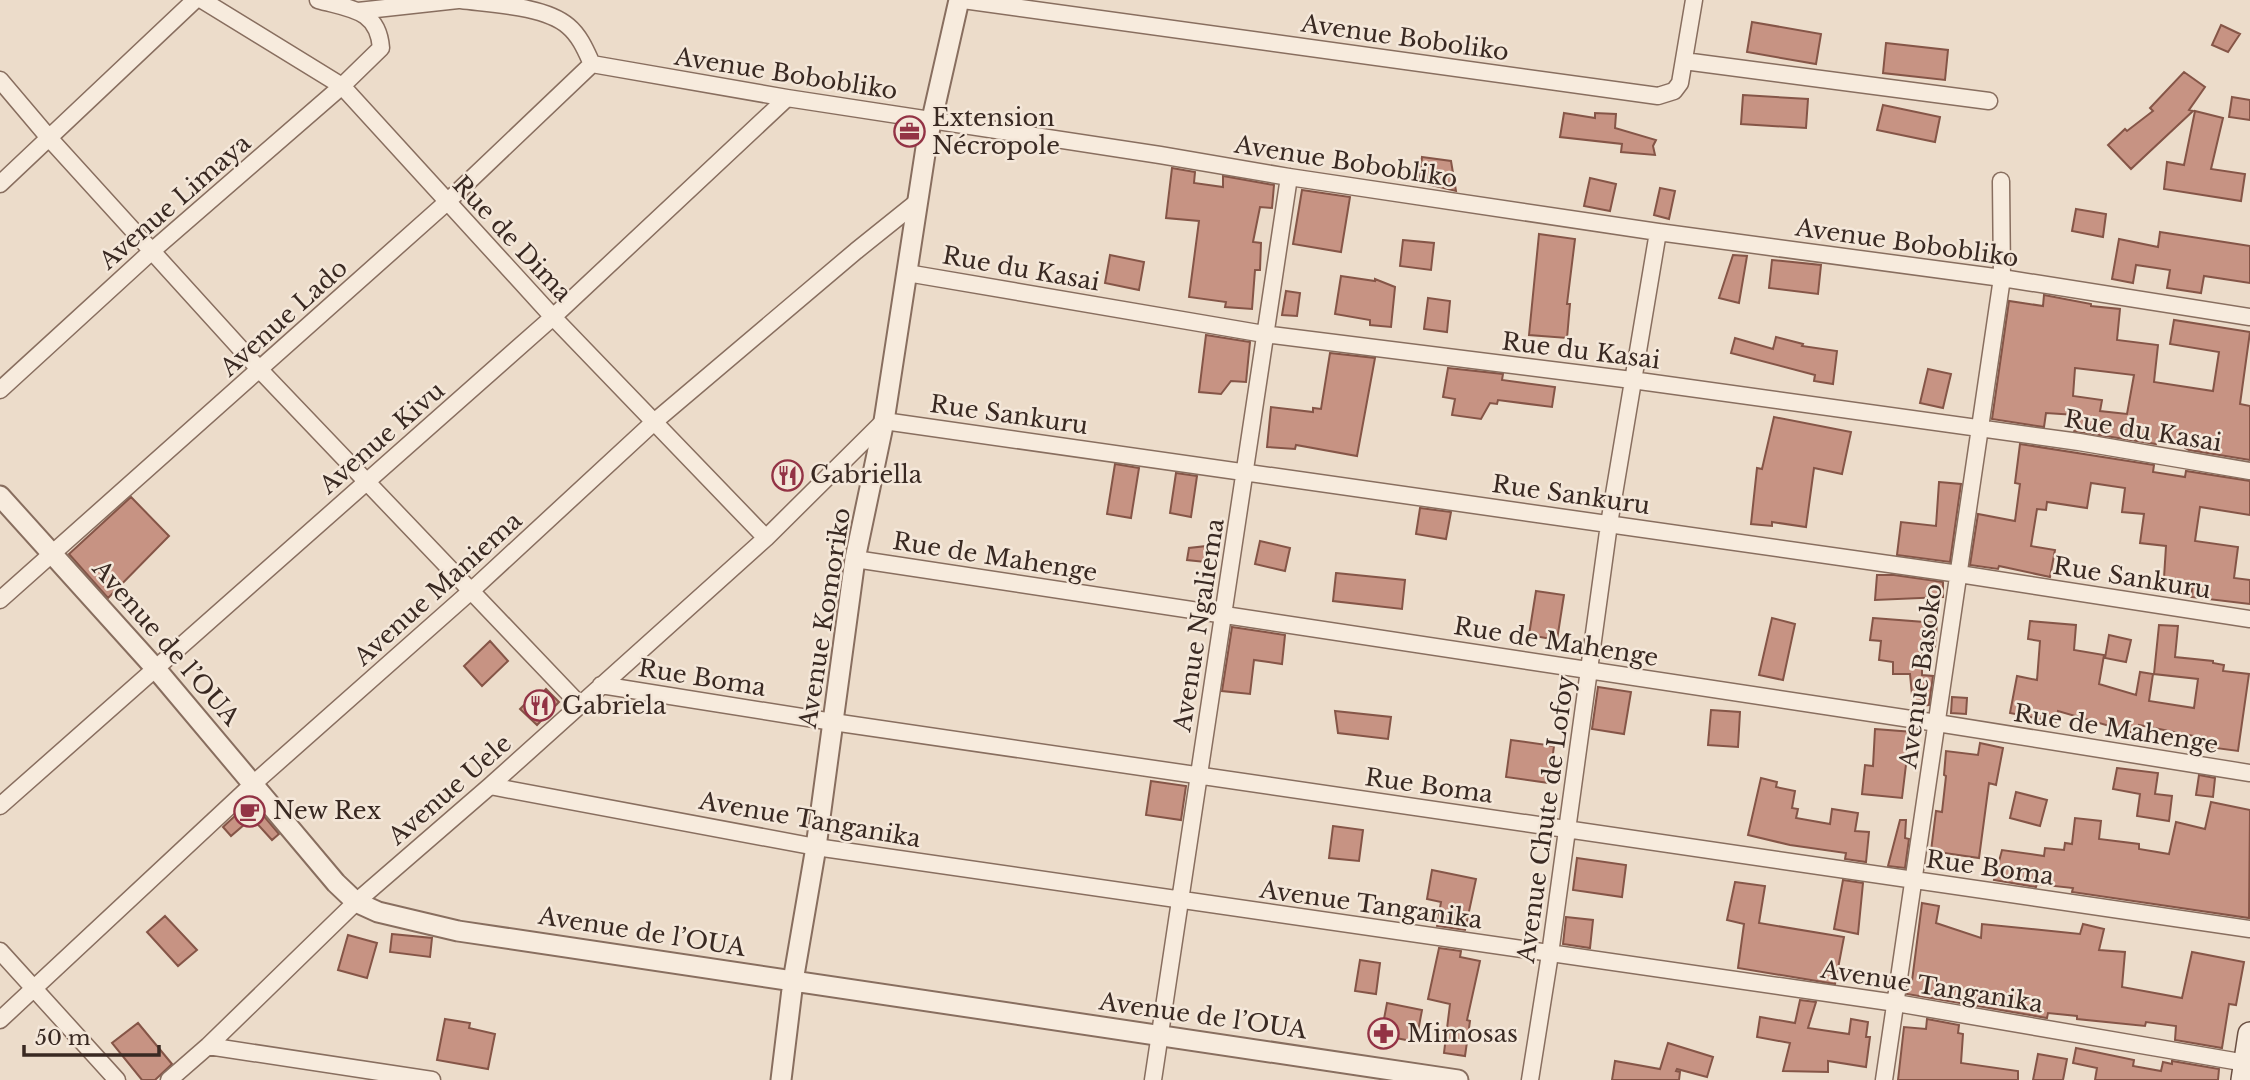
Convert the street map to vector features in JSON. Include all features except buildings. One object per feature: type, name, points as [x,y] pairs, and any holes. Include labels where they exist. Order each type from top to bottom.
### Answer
[{"type":"main road","points":[[2244,1071],[2250,1034]]},
{"type":"street","points":[[0,184],[195,0]]},
{"type":"street","name":"Rue de Dima","points":[[202,0],[342,86],[553,317],[766,538]]},
{"type":"street","points":[[318,0],[358,11],[460,0],[551,16],[569,27],[582,42],[592,64]]},
{"type":"street","name":"Avenue Boboliko","points":[[961,0],[1658,96],[1674,91],[1680,83],[1684,61]]},
{"type":"street","name":"Avenue Komoriko","points":[[781,1080],[793,981],[834,722],[855,558],[884,421],[931,121],[961,0]]},
{"type":"street","points":[[1694,0],[1684,61],[1989,101]]},
{"type":"street","name":"Avenue Limaya","points":[[0,390],[153,250],[382,48],[380,32],[373,21],[358,11]]},
{"type":"street","name":"Avenue Bobobliko","points":[[592,64],[787,98],[1289,177],[1658,232],[2002,278],[2250,317]]},
{"type":"street","name":"Avenue Lado","points":[[0,600],[447,202],[592,64]]},
{"type":"street","points":[[0,80],[50,139],[260,370],[580,705]]},
{"type":"street","name":"Avenue Kivu","points":[[0,806],[553,317],[787,98]]},
{"type":"street","name":"Avenue Ngaliema","points":[[1153,1080],[1289,177]]},
{"type":"street","name":"Avenue Basoko","points":[[1884,1080],[2002,278],[2001,181]]},
{"type":"street","name":"Avenue Maniema","points":[[0,1020],[253,784],[471,591],[654,422],[917,202]]},
{"type":"street","name":"Avenue Chute de Lofoy","points":[[1530,1080],[1609,524],[1658,232]]},
{"type":"street","name":"Rue du Kasai","points":[[907,273],[1264,334],[1632,380],[2079,442],[2250,471]]},
{"type":"street","name":"Rue Sankuru","points":[[884,421],[1959,574],[2250,619]]},
{"type":"street","name":"Avenue Uele","points":[[169,1080],[208,1046],[356,902],[490,786],[766,538],[884,421]]},
{"type":"street","name":"Avenue de l’OUA","points":[[0,496],[156,670],[336,883],[356,902],[378,912],[458,931],[1458,1080]]},
{"type":"street","name":"Rue de Mahenge","points":[[855,558],[2250,773]]},
{"type":"street","name":"Rue Boma","points":[[601,685],[834,722],[2250,929]]},
{"type":"street","name":"Avenue Tanganika","points":[[490,786],[816,847],[1896,1003],[2244,1071]]},
{"type":"street","points":[[0,951],[117,1080]]},
{"type":"street","points":[[208,1046],[432,1080]]},
{"type":"place","name":"Extension Nécropole","points":[[909,132]]},
{"type":"place","name":"Gabriella","points":[[787,475]]},
{"type":"place","name":"Gabriela","points":[[539,706]]},
{"type":"place","name":"New Rex","points":[[250,811]]},
{"type":"place","name":"Mimosas","points":[[1384,1034]]}]
